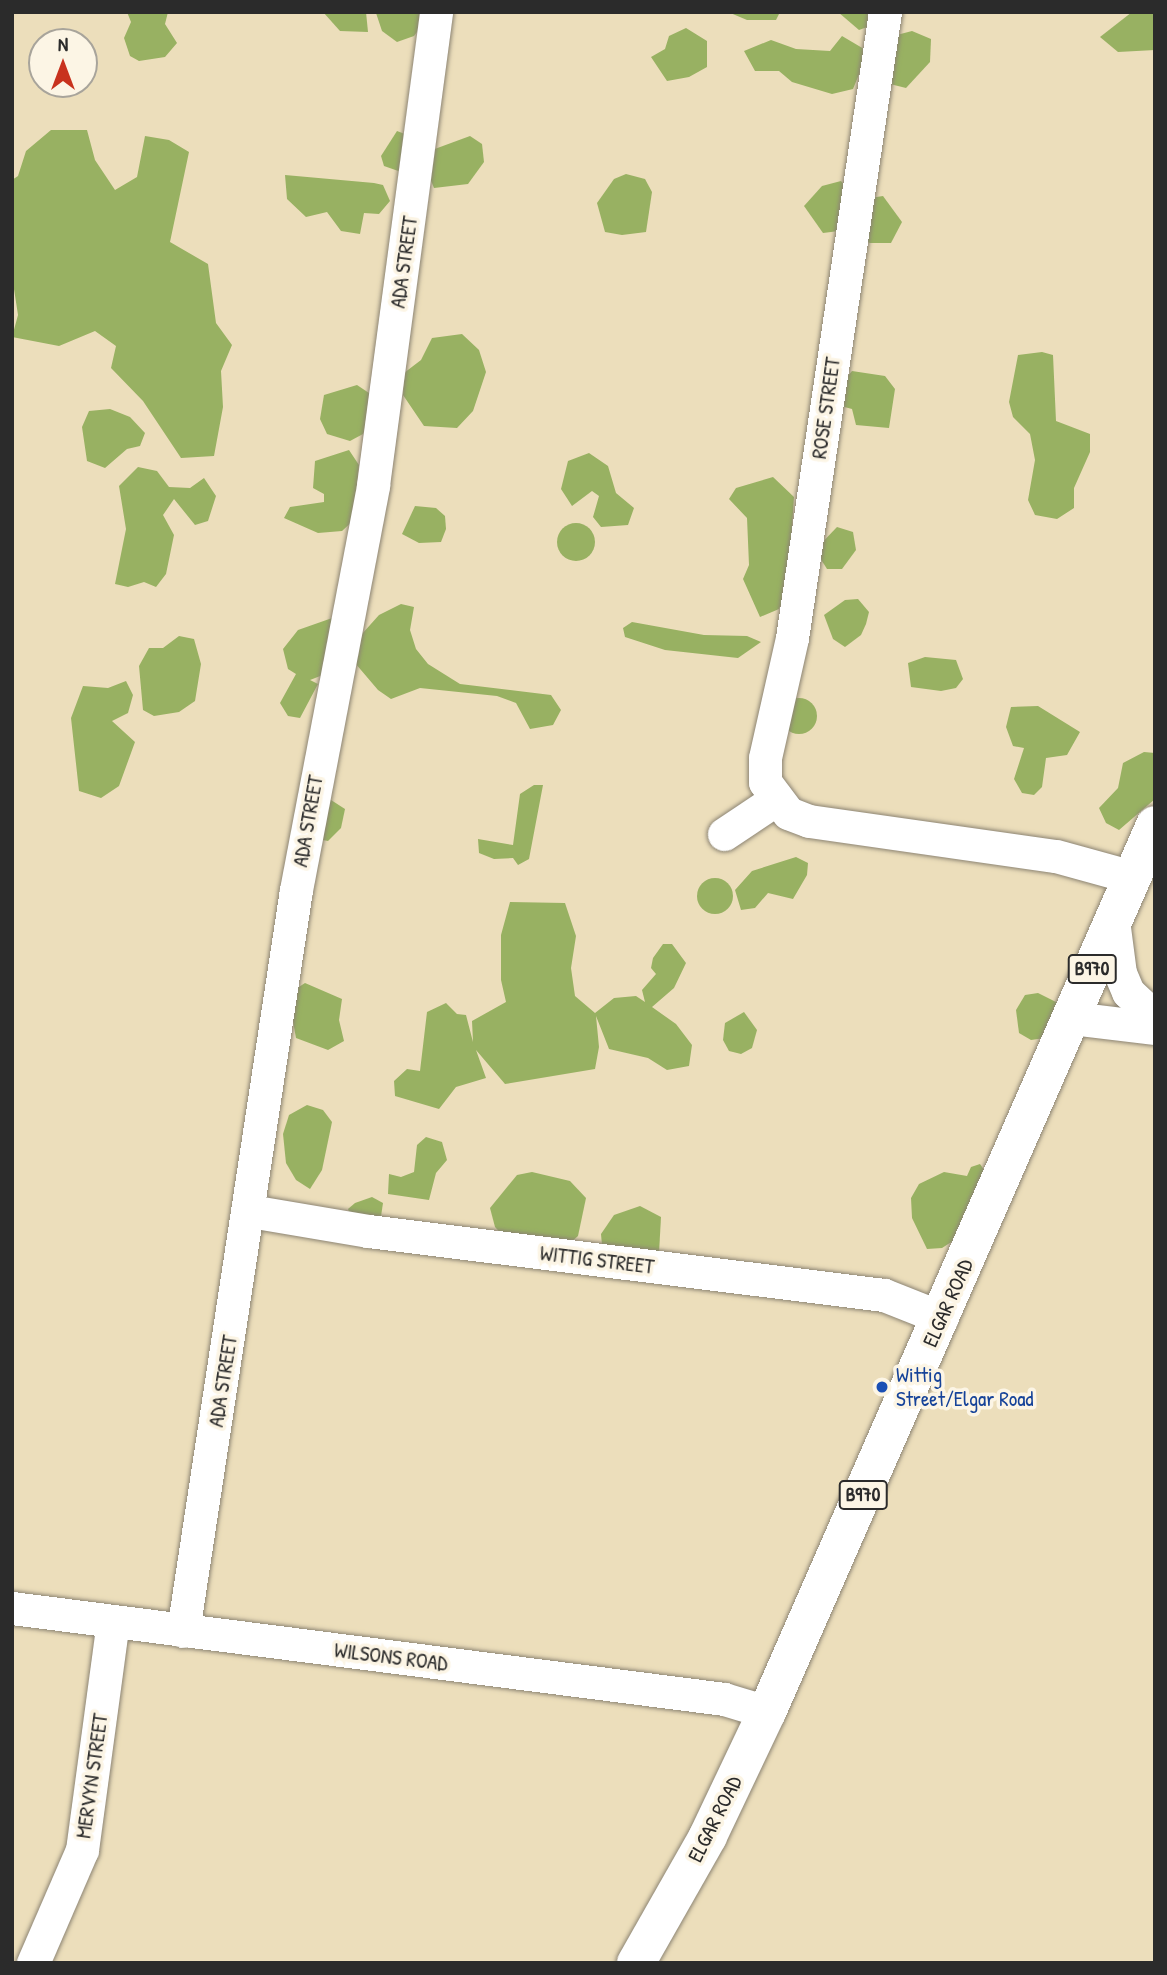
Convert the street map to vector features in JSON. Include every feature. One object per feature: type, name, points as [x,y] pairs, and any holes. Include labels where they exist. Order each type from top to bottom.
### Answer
[{"type":"main road","name":"ELGAR ROAD","points":[[636,1963],[708,1836],[768,1712],[1155,825]]},
{"type":"street","name":"ADA STREET","points":[[183,1630],[250,1211],[300,865],[373,485],[436,12]]},
{"type":"street","name":"ROSE STREET","points":[[775,800],[765,782],[765,758],[792,638],[886,12]]},
{"type":"street","points":[[724,834],[775,800],[788,813],[809,821],[1056,856],[1132,877]]},
{"type":"street","points":[[1114,920],[1120,973],[1128,992],[1155,1017]]},
{"type":"street","points":[[1072,1018],[1155,1028]]},
{"type":"street","name":"WITTIG STREET","points":[[250,1211],[369,1231],[884,1295],[942,1318]]},
{"type":"street","name":"WILSONS ROAD","points":[[12,1608],[724,1699],[768,1712]]},
{"type":"street","name":"MERVYN STREET","points":[[33,1963],[82,1850],[113,1622]]},
{"type":"green space","points":[[127,12],[168,12],[165,24],[177,43],[165,57],[139,61],[130,56],[124,38],[131,22]]},
{"type":"green space","points":[[323,12],[366,12],[368,32],[340,31]]},
{"type":"green space","points":[[420,12],[423,24],[414,36],[397,42],[382,31],[376,13]]},
{"type":"green space","points":[[728,12],[780,12],[776,20],[747,20]]},
{"type":"green space","points":[[838,12],[896,12],[892,18],[859,30]]},
{"type":"green space","points":[[1132,12],[1155,12],[1155,50],[1118,52],[1100,37]]},
{"type":"green space","points":[[686,28],[707,41],[707,67],[689,77],[667,81],[651,57],[665,49],[669,36]]},
{"type":"green space","points":[[912,31],[931,39],[930,62],[906,88],[886,83],[893,36]]},
{"type":"green space","points":[[842,36],[864,49],[860,72],[853,89],[832,94],[792,82],[779,71],[755,71],[744,51],[771,40],[796,49],[830,51]]},
{"type":"green space","points":[[51,130],[87,130],[95,160],[115,190],[137,177],[145,136],[169,140],[189,152],[170,242],[208,264],[216,323],[232,345],[221,371],[223,407],[214,456],[181,458],[143,401],[111,368],[116,346],[95,331],[59,346],[12,337],[18,315],[12,276],[12,180],[18,176],[26,151]]},
{"type":"green space","points":[[397,131],[410,136],[404,173],[384,166],[381,156]]},
{"type":"green space","points":[[470,136],[482,144],[484,162],[468,184],[434,188],[425,166],[432,150]]},
{"type":"green space","points":[[626,174],[645,179],[652,192],[646,232],[622,235],[605,232],[597,203],[614,179]]},
{"type":"green space","points":[[285,175],[383,185],[390,201],[379,214],[364,213],[360,234],[341,231],[327,212],[306,217],[287,199]]},
{"type":"green space","points":[[841,181],[850,192],[839,231],[823,233],[804,206],[822,186]]},
{"type":"green space","points":[[883,196],[902,222],[891,243],[870,243],[852,236],[864,199]]},
{"type":"green space","points":[[462,334],[479,350],[486,372],[473,411],[457,428],[424,426],[403,395],[404,373],[421,360],[432,338]]},
{"type":"green space","points":[[1042,352],[1053,355],[1056,421],[1090,434],[1090,452],[1074,488],[1074,508],[1057,519],[1035,515],[1028,500],[1035,460],[1030,434],[1013,417],[1009,402],[1018,355]]},
{"type":"green space","points":[[852,371],[885,376],[895,389],[889,428],[856,425],[852,409],[837,405],[837,389]]},
{"type":"green space","points":[[357,385],[372,395],[371,417],[363,434],[350,441],[327,434],[320,419],[324,395]]},
{"type":"green space","points":[[110,409],[130,417],[145,433],[140,446],[127,449],[105,468],[87,461],[82,427],[89,411]]},
{"type":"green space","points":[[349,450],[359,465],[354,520],[342,531],[318,533],[284,518],[290,507],[324,502],[324,494],[313,488],[315,461]]},
{"type":"green space","points":[[589,453],[608,466],[616,493],[634,508],[628,525],[601,527],[593,517],[599,496],[592,491],[572,506],[561,489],[568,461]]},
{"type":"green space","points":[[138,467],[157,471],[169,487],[190,488],[204,478],[216,496],[208,521],[195,525],[174,499],[163,515],[174,535],[166,574],[156,587],[144,582],[128,587],[115,584],[126,529],[119,486]]},
{"type":"green space","points":[[773,477],[794,497],[788,590],[779,609],[760,617],[743,579],[749,565],[747,518],[729,499],[736,488]]},
{"type":"green space","points":[[415,506],[436,508],[445,516],[446,529],[441,542],[419,543],[402,534]]},
{"type":"green space","points":[[576,523],[590,528],[595,542],[590,556],[576,561],[562,556],[557,542],[562,528]]},
{"type":"green space","points":[[837,527],[853,532],[856,550],[842,569],[827,569],[815,550]]},
{"type":"green space","points":[[858,599],[869,612],[866,624],[861,635],[845,647],[833,639],[824,615],[845,600]]},
{"type":"green space","points":[[401,604],[414,607],[410,630],[416,649],[428,664],[460,684],[551,695],[561,710],[553,725],[530,729],[516,703],[497,696],[420,688],[391,699],[378,690],[355,663],[353,644],[379,615]]},
{"type":"green space","points":[[335,617],[328,673],[310,680],[318,684],[300,718],[288,716],[280,703],[296,674],[288,669],[283,649],[298,630]]},
{"type":"green space","points":[[632,622],[704,635],[747,636],[761,642],[738,658],[665,650],[625,637],[623,628]]},
{"type":"green space","points":[[179,636],[194,639],[201,664],[195,701],[179,712],[154,716],[143,710],[139,666],[149,648],[163,648]]},
{"type":"green space","points":[[925,657],[956,660],[963,679],[956,688],[941,691],[911,687],[908,663]]},
{"type":"green space","points":[[126,681],[133,695],[128,713],[112,721],[135,742],[119,786],[101,798],[79,791],[71,718],[83,686],[108,688]]},
{"type":"green space","points":[[799,698],[812,703],[817,716],[812,729],[799,734],[786,729],[781,716],[786,703]]},
{"type":"green space","points":[[1038,706],[1080,732],[1067,755],[1046,758],[1042,787],[1034,795],[1022,793],[1014,779],[1024,748],[1013,746],[1006,727],[1011,707]]},
{"type":"green space","points":[[1144,752],[1155,753],[1155,799],[1119,830],[1106,823],[1099,808],[1118,788],[1123,763]]},
{"type":"green space","points":[[534,785],[543,785],[529,859],[518,865],[513,858],[494,859],[479,853],[478,839],[513,845],[520,794]]},
{"type":"green space","points":[[331,800],[345,809],[341,828],[328,841],[312,838],[311,803]]},
{"type":"green space","points":[[796,857],[808,863],[807,875],[793,899],[768,893],[755,908],[741,910],[735,890],[752,871]]},
{"type":"green space","points":[[715,878],[728,883],[733,896],[728,909],[715,914],[702,909],[697,896],[702,883]]},
{"type":"green space","points":[[510,902],[565,903],[576,936],[571,968],[575,996],[595,1013],[614,998],[636,996],[645,1002],[642,990],[656,974],[651,968],[653,958],[663,944],[672,944],[686,963],[674,988],[652,1007],[676,1024],[692,1045],[689,1066],[667,1070],[648,1058],[609,1049],[596,1016],[599,1047],[595,1069],[505,1084],[476,1050],[486,1078],[456,1087],[439,1109],[395,1096],[394,1081],[407,1069],[420,1071],[427,1012],[446,1003],[457,1014],[466,1015],[473,1042],[472,1021],[506,1002],[501,980],[501,935]]},
{"type":"green space","points":[[305,983],[342,999],[339,1020],[344,1041],[328,1050],[296,1038],[288,994]]},
{"type":"green space","points":[[1038,993],[1058,1003],[1045,1038],[1031,1040],[1019,1033],[1016,1010],[1025,995]]},
{"type":"green space","points":[[744,1012],[757,1030],[752,1048],[741,1054],[729,1051],[723,1040],[725,1023]]},
{"type":"green space","points":[[307,1105],[323,1110],[332,1122],[322,1170],[310,1189],[296,1180],[286,1163],[283,1134],[289,1115]]},
{"type":"green space","points":[[426,1137],[442,1142],[447,1160],[436,1173],[429,1200],[388,1194],[389,1174],[401,1177],[414,1172],[417,1145]]},
{"type":"green space","points":[[980,1164],[989,1177],[956,1239],[942,1248],[927,1249],[912,1218],[911,1198],[919,1184],[944,1172],[967,1176],[971,1167]]},
{"type":"green space","points":[[532,1172],[570,1181],[586,1198],[578,1236],[563,1249],[505,1238],[495,1227],[490,1208],[517,1175]]},
{"type":"green space","points":[[372,1197],[383,1203],[380,1223],[351,1217],[348,1209],[355,1203]]},
{"type":"green space","points":[[640,1206],[661,1217],[659,1253],[602,1245],[601,1234],[614,1215]]},
{"type":"place","name":"Wittig Street/Elgar Road","points":[[882,1387]]}]
